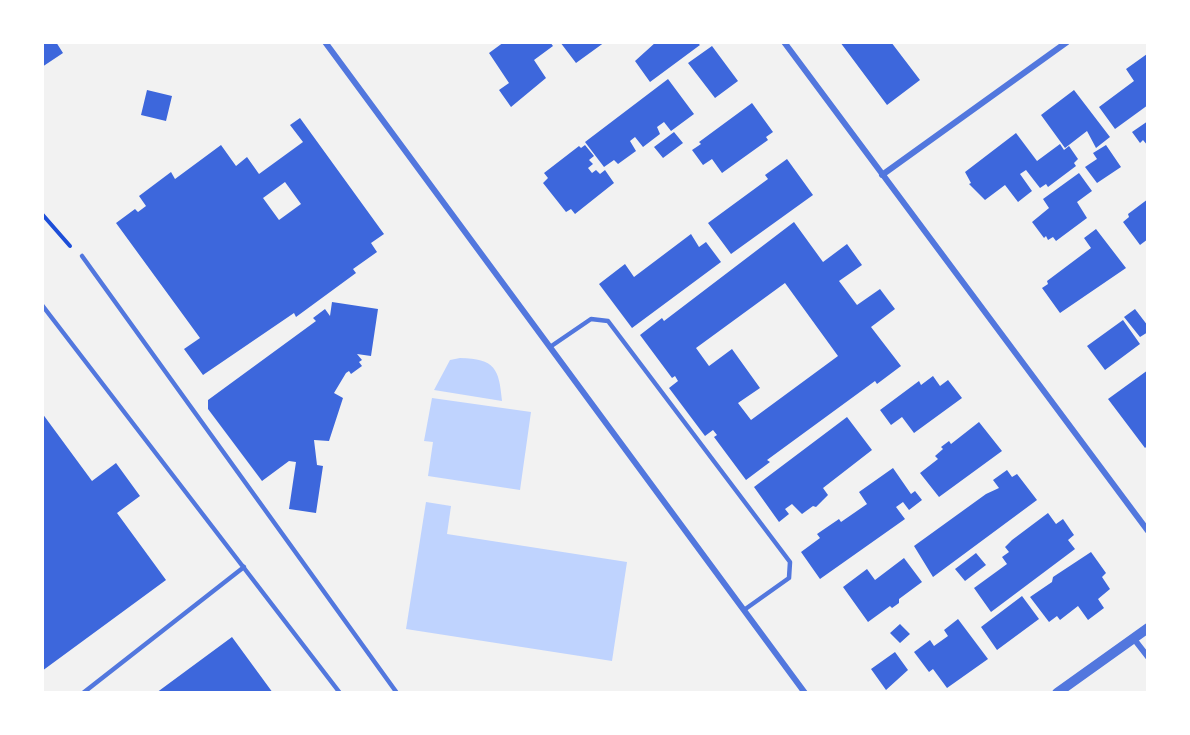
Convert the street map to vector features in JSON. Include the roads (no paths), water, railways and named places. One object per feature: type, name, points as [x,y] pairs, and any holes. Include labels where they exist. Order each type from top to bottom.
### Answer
[{"type":"street","points":[[325,42],[805,693]]},
{"type":"street","points":[[784,42],[1148,531]]},
{"type":"street","points":[[882,175],[1067,42]]},
{"type":"street","points":[[1057,693],[1148,628]]},
{"type":"street","points":[[1134,639],[1148,657]]},
{"type":"lane","points":[[82,256],[397,693]]},
{"type":"lane","points":[[42,305],[340,693]]},
{"type":"lane","points":[[550,348],[591,319],[608,321],[790,562],[789,578],[744,610]]},
{"type":"lane","points":[[83,693],[244,567]]},
{"type":"water","points":[[460,358],[481,360],[493,367],[499,380],[502,401],[434,390],[450,360]]},
{"type":"water","points":[[432,398],[531,412],[520,490],[428,476],[433,442],[424,441]]},
{"type":"water","points":[[426,502],[451,506],[447,534],[627,562],[612,661],[406,629]]}]
